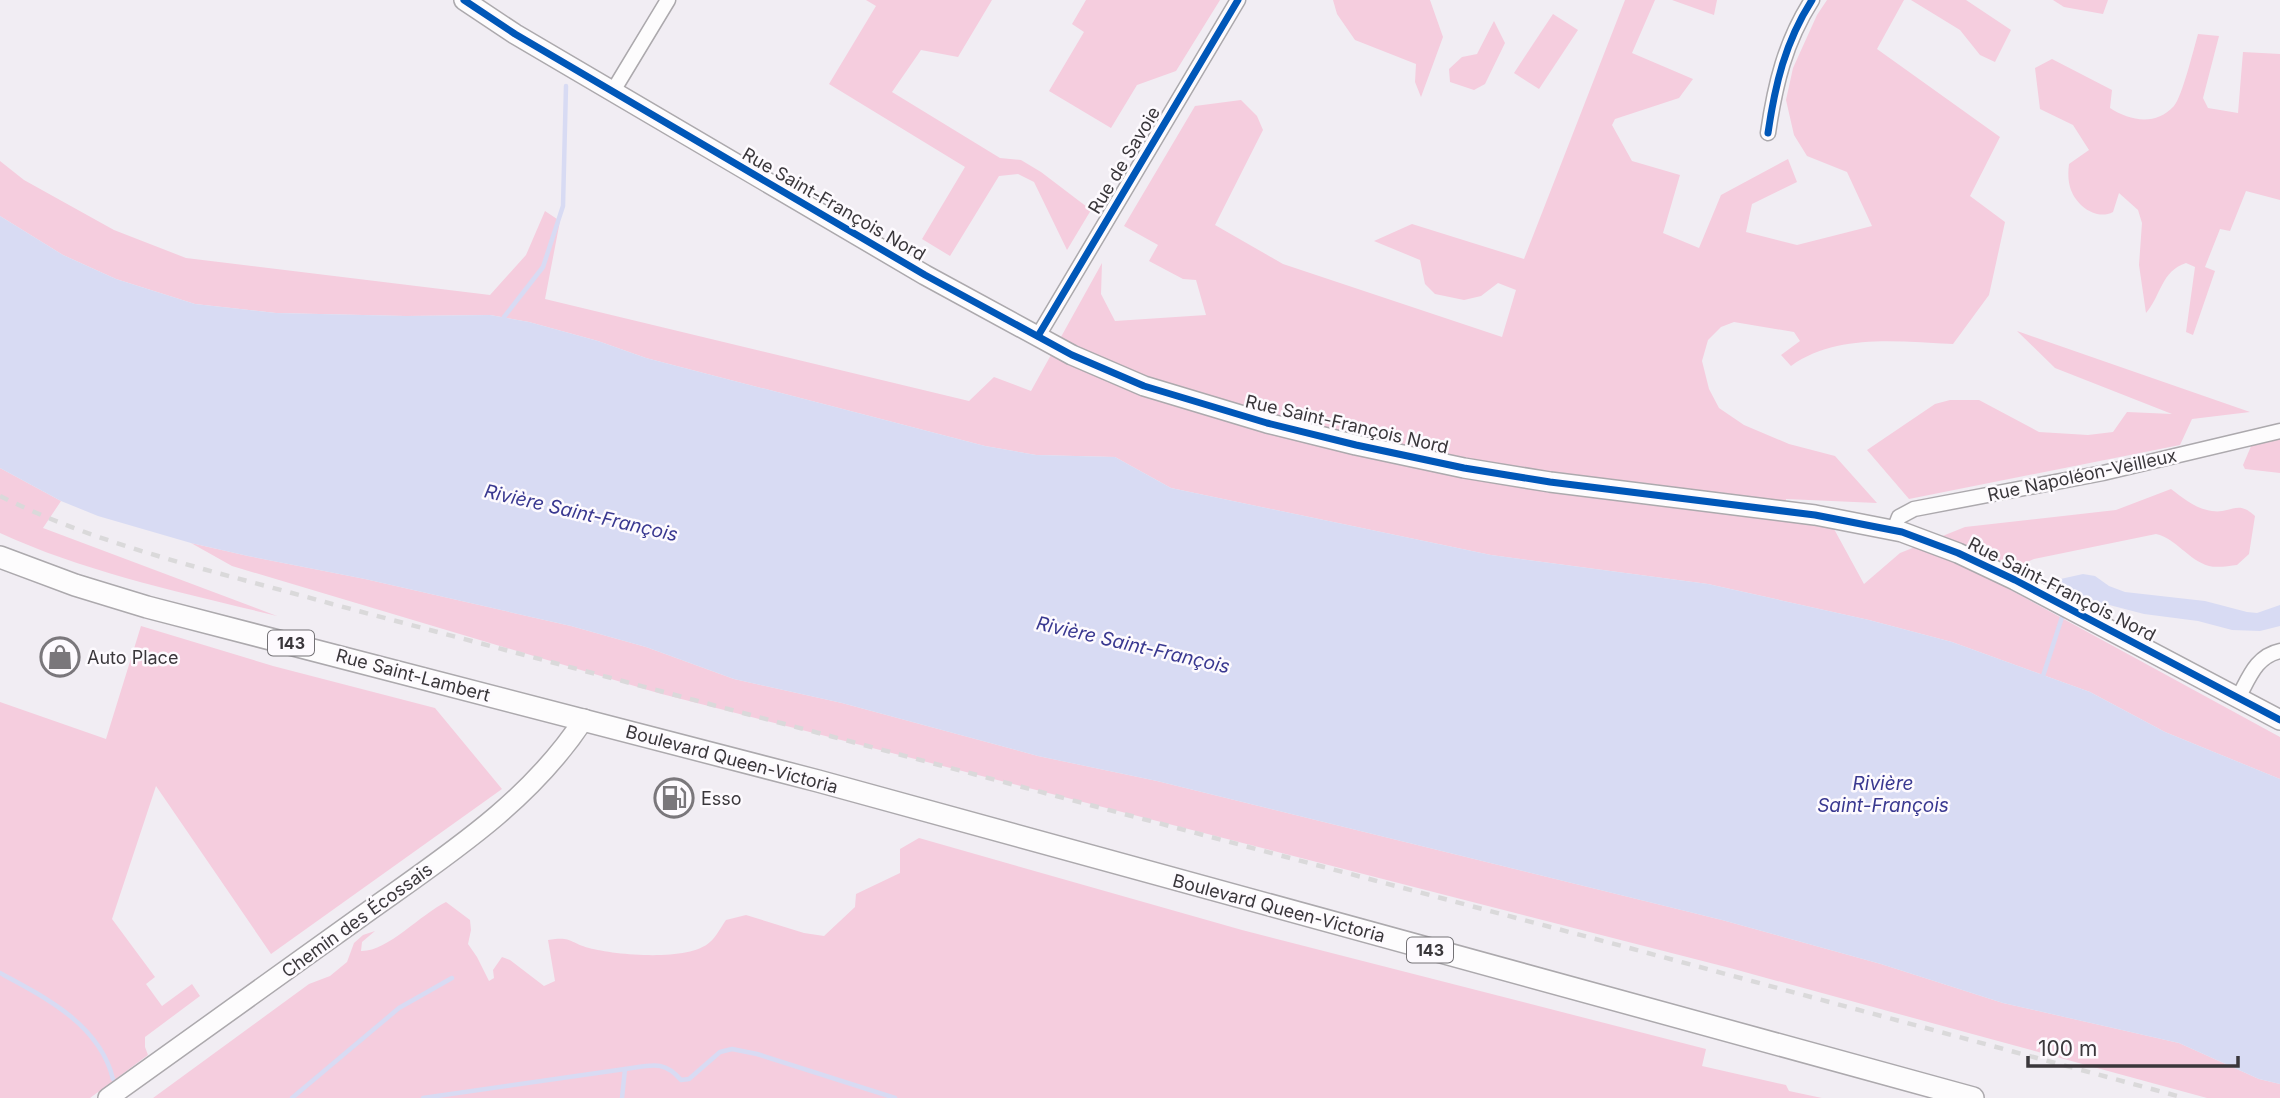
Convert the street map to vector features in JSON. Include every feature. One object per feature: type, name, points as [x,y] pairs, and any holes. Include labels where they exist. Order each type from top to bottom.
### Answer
[{"type":"main road","name":"Rue Saint-Lambert","points":[[0,557],[110,597],[584,719]]},
{"type":"main road","name":"Boulevard Queen-Victoria","points":[[584,719],[1973,1098]]},
{"type":"street","name":"Rue Saint-François Nord","points":[[464,0],[515,34],[925,275],[1038,337],[1144,387],[1211,408],[1356,445],[1464,468],[1550,482],[1815,515],[1894,530],[1949,549],[2035,590],[2280,720]]},
{"type":"street","points":[[613,91],[668,0]]},
{"type":"street","name":"Rue de Savoie","points":[[1038,337],[1238,0]]},
{"type":"street","points":[[1768,133],[1782,61],[1790,39],[1812,0]]},
{"type":"street","name":"Rue Napoléon-Veilleux","points":[[1894,530],[1902,514],[1913,509],[2103,473],[2280,431]]},
{"type":"street","points":[[2238,698],[2254,667],[2263,657],[2280,651]]},
{"type":"street","name":"Chemin des Écossais","points":[[108,1098],[443,858],[513,804],[566,747],[584,719]]},
{"type":"shaded area","points":[[866,0],[992,0],[958,57],[921,50],[892,92],[1000,158],[1021,160],[1091,210],[1067,250],[1034,182],[1018,174],[999,176],[950,256],[922,239],[965,167],[829,84],[876,6]]},
{"type":"shaded area","points":[[1086,0],[1220,0],[1176,71],[1137,85],[1111,128],[1049,91],[1084,32],[1072,24]]},
{"type":"shaded area","points":[[1333,0],[1430,0],[1443,37],[1421,97],[1415,82],[1416,64],[1355,40],[1337,14]]},
{"type":"shaded area","points":[[1625,0],[1655,0],[1632,53],[1693,79],[1679,98],[1615,119],[1612,125],[1632,161],[1680,175],[1663,233],[1699,248],[1721,195],[1788,159],[1797,182],[1752,204],[1746,232],[1797,245],[1872,226],[1847,172],[1807,156],[1794,135],[1786,100],[1793,68],[1817,15],[1827,0],[1904,0],[1877,49],[2000,137],[1970,196],[2005,222],[1989,295],[1953,344],[1891,341],[1848,344],[1809,355],[1791,366],[1781,355],[1800,341],[1794,332],[1734,322],[1721,327],[1708,340],[1702,361],[1709,389],[1719,408],[1744,425],[1789,444],[1835,456],[1877,503],[1786,499],[1783,520],[1834,529],[1864,584],[1900,553],[1965,527],[2116,510],[2171,489],[2190,503],[2206,510],[2243,508],[2249,511],[2255,516],[2249,554],[2237,565],[2209,566],[2156,534],[2034,559],[2020,565],[2007,588],[2280,737],[2280,779],[2165,732],[2090,692],[1952,642],[1869,620],[1708,584],[1491,555],[1171,488],[1115,457],[1036,455],[985,446],[646,358],[598,341],[529,322],[490,315],[276,313],[195,304],[116,279],[63,255],[0,216],[0,161],[24,180],[114,230],[186,258],[490,295],[526,255],[545,211],[560,221],[545,299],[969,401],[994,377],[1031,391],[1102,263],[1101,294],[1115,321],[1206,315],[1196,280],[1183,279],[1149,261],[1158,245],[1124,226],[1195,106],[1241,100],[1257,116],[1263,130],[1215,225],[1283,264],[1502,337],[1516,290],[1498,283],[1481,296],[1464,300],[1435,294],[1425,284],[1420,260],[1374,241],[1412,224],[1524,259]]},
{"type":"shaded area","points":[[1672,0],[1717,0],[1714,15]]},
{"type":"shaded area","points":[[1911,0],[1966,0],[2011,30],[1995,62],[1980,55],[1960,30]]},
{"type":"shaded area","points":[[2053,0],[2108,0],[2103,14],[2064,7]]},
{"type":"shaded area","points":[[1553,14],[1578,30],[1539,89],[1514,73]]},
{"type":"shaded area","points":[[1494,21],[1505,43],[1485,84],[1474,90],[1450,82],[1449,69],[1462,57],[1477,54]]},
{"type":"shaded area","points":[[2198,34],[2219,36],[2203,98],[2208,108],[2238,113],[2243,52],[2280,54],[2280,200],[2246,191],[2230,231],[2220,229],[2205,267],[2215,271],[2193,335],[2186,332],[2195,267],[2186,263],[2171,272],[2146,313],[2139,265],[2142,223],[2138,210],[2119,193],[2113,212],[2106,214],[2093,213],[2076,200],[2069,184],[2069,164],[2089,150],[2073,125],[2040,109],[2035,68],[2052,59],[2112,90],[2110,108],[2126,116],[2151,119],[2167,112],[2177,101]]},
{"type":"shaded area","points":[[2017,331],[2250,412],[2192,419],[2180,445],[1909,499],[1867,450],[1935,404],[1950,400],[1979,400],[2039,432],[2088,435],[2113,432],[2127,412],[2172,414],[2055,368]]},
{"type":"shaded area","points":[[2280,436],[2280,473],[2245,469],[2243,465],[2252,444]]},
{"type":"shaded area","points":[[0,468],[61,501],[43,528],[277,616],[101,571],[0,533]]},
{"type":"shaded area","points":[[191,543],[571,626],[646,647],[734,679],[842,703],[1038,756],[1157,781],[1722,920],[1881,964],[2003,1003],[2179,1043],[2259,1079],[2280,1084],[2280,1098],[2207,1098],[1730,968],[658,693],[232,566]]},
{"type":"shaded area","points":[[141,626],[273,666],[435,708],[502,789],[271,954],[156,786],[112,919],[155,977],[146,984],[162,1006],[192,984],[200,996],[145,1037],[148,1055],[90,1098],[0,1098],[0,702],[106,739]]},
{"type":"shaded area","points":[[919,838],[1242,930],[1706,1049],[1702,1066],[1786,1085],[1789,1091],[1822,1098],[153,1098],[309,984],[330,976],[347,962],[354,943],[363,935],[375,931],[362,942],[361,951],[371,950],[393,939],[446,902],[470,920],[468,944],[489,981],[494,978],[493,970],[502,957],[544,986],[555,981],[548,940],[566,939],[589,948],[616,953],[669,955],[700,948],[712,940],[726,920],[746,915],[804,933],[824,936],[855,907],[856,894],[900,873],[900,849]]},
{"type":"water","name":"Rivière Saint-François","points":[[0,216],[63,255],[116,279],[195,304],[276,313],[490,315],[529,322],[598,341],[646,358],[985,446],[1036,455],[1115,457],[1171,488],[1491,555],[1708,584],[1869,620],[1952,642],[2090,692],[2165,732],[2280,779],[2280,1084],[2259,1079],[2179,1043],[2003,1003],[1881,964],[1722,920],[1157,781],[1038,756],[842,703],[734,679],[646,647],[571,626],[191,543],[98,516],[61,501],[0,468]]},
{"type":"water","points":[[2083,574],[2095,576],[2109,586],[2125,592],[2205,601],[2247,612],[2257,613],[2280,605],[2280,626],[2260,631],[2232,630],[2198,621],[2144,614],[2094,601],[2079,600],[2054,587],[2056,580]]},
{"type":"waterway","points":[[504,317],[543,267],[563,206],[566,86]]},
{"type":"waterway","points":[[2043,676],[2064,611]]},
{"type":"waterway","points":[[0,973],[52,1003],[83,1028],[96,1043],[113,1079]]},
{"type":"waterway","points":[[292,1098],[399,1008],[452,978]]},
{"type":"waterway","points":[[625,1069],[656,1065],[668,1069],[681,1080],[689,1079],[720,1052],[732,1049],[757,1054],[895,1098]]},
{"type":"waterway","points":[[423,1098],[625,1069],[622,1098]]},
{"type":"railway","points":[[0,496],[79,530],[206,570],[2185,1098]]},
{"type":"cycle path","points":[[464,0],[515,34],[925,275],[1072,355],[1144,386],[1267,423],[1464,468],[1550,482],[1815,515],[1902,532],[1958,553],[2015,580],[2280,720]]},
{"type":"cycle path","points":[[1038,336],[1238,0]]},
{"type":"cycle path","points":[[1768,133],[1782,64],[1812,0]]},
{"type":"place","name":"Auto Place","points":[[60,657]]},
{"type":"place","name":"Esso","points":[[674,798]]}]
